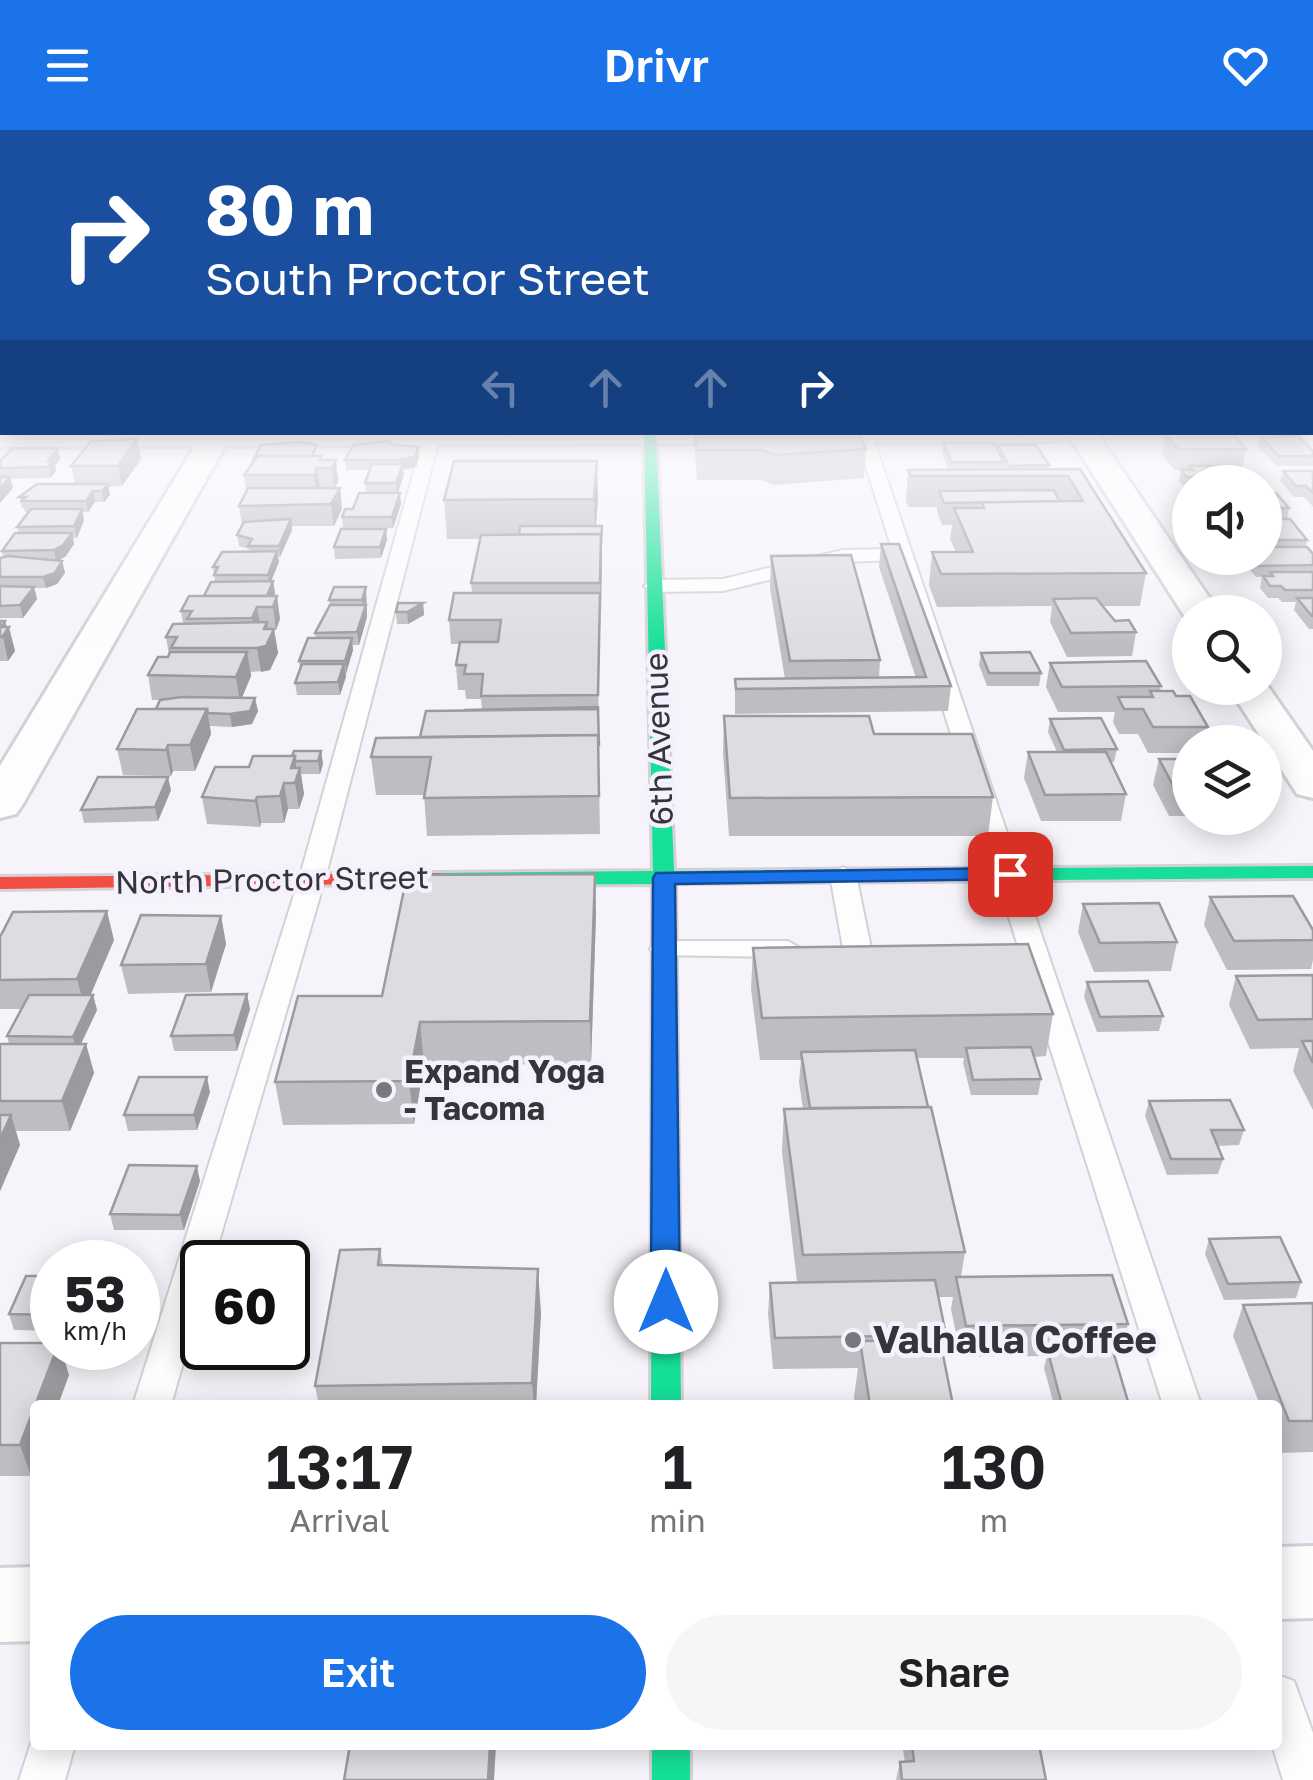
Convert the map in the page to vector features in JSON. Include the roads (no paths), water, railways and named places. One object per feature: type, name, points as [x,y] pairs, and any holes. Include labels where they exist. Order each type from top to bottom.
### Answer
[{"type":"main road","name":"6th Avenue","points":[[652,494],[664,878],[666,1400]]},
{"type":"main road","name":"North Proctor Street","points":[[0,883],[1313,872]]},
{"type":"main road","points":[[671,1750],[671,1780]]},
{"type":"street","points":[[0,804],[181,494]]},
{"type":"street","points":[[1122,494],[1189,595]]},
{"type":"street","points":[[1261,705],[1313,784]]},
{"type":"street","points":[[1282,1583],[1313,1582]]},
{"type":"street","points":[[0,1605],[30,1604]]},
{"type":"lane","points":[[154,1400],[312,879],[416,494]]},
{"type":"lane","points":[[884,494],[1180,1400]]},
{"type":"lane","points":[[654,586],[723,585],[843,556],[904,554]]},
{"type":"lane","points":[[664,949],[866,948],[843,875]]},
{"type":"lane","points":[[995,948],[1034,947]]},
{"type":"lane","points":[[1282,1708],[1306,1780]]},
{"type":"lane","points":[[42,1780],[51,1750]]},
{"type":"place","name":"Expand Yoga - Tacoma","points":[[384,1090]]},
{"type":"place","name":"Valhalla Coffee","points":[[853,1340]]}]
